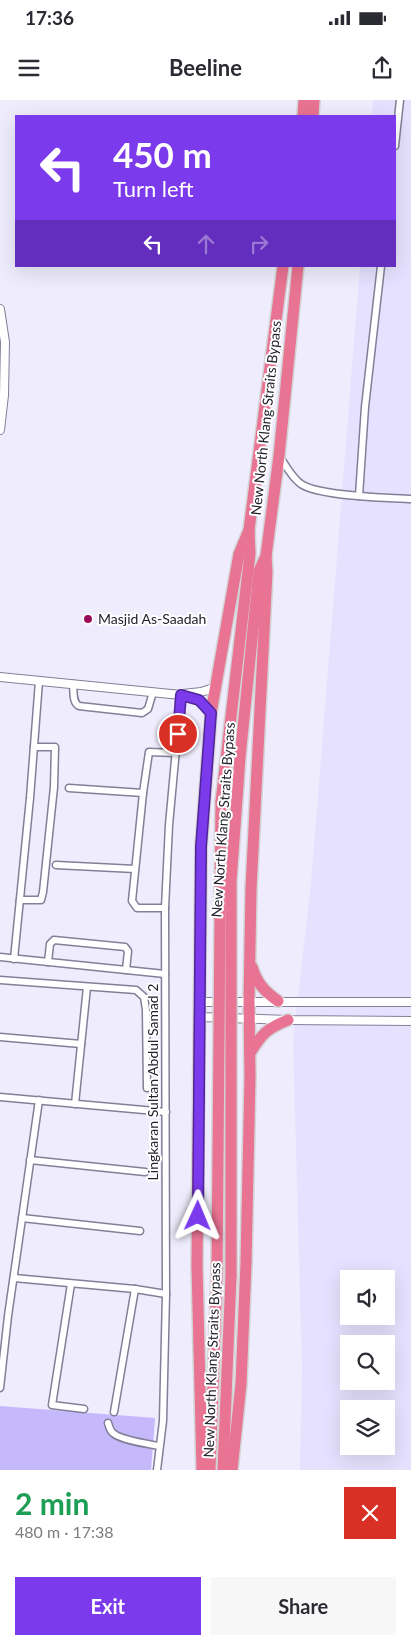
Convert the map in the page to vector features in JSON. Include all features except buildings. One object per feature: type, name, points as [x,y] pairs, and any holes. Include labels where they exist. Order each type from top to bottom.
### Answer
[{"type":"highway","points":[[302,115],[304,100]]},
{"type":"highway","points":[[313,115],[314,100]]},
{"type":"highway","name":"New North Klang Straits Bypass","points":[[210,1470],[217,1273],[221,802],[250,554],[249,530],[283,267]]},
{"type":"highway","name":"New North Klang Straits Bypass","points":[[223,1470],[231,1276],[231,882],[240,757],[259,571],[266,556],[279,456],[298,267]]},
{"type":"highway","points":[[202,1470],[197,1266],[201,847],[211,713],[240,554],[249,530]]},
{"type":"highway","points":[[232,1470],[241,1384],[246,1272],[251,889],[267,572],[266,556]]},
{"type":"highway","points":[[250,960],[260,986],[266,993],[278,1001]]},
{"type":"highway","points":[[250,1053],[265,1032],[288,1020]]},
{"type":"street","points":[[396,137],[400,100]]},
{"type":"street","points":[[359,496],[365,407],[381,267]]},
{"type":"street","points":[[0,309],[4,342],[4,395],[0,430]]},
{"type":"street","points":[[279,456],[301,484],[311,489],[359,496],[411,499]]},
{"type":"street","points":[[0,677],[181,695],[199,700],[211,713]]},
{"type":"street","points":[[14,958],[34,746],[38,681]]},
{"type":"street","points":[[73,684],[76,704],[79,706],[142,713],[148,708],[153,692]]},
{"type":"street","points":[[181,695],[217,687]]},
{"type":"street","name":"Lingkaran Sultan Abdul Samad 2","points":[[156,1470],[163,1421],[166,1294],[165,908],[169,825],[181,695]]},
{"type":"street","points":[[20,900],[41,900],[54,787],[55,747],[34,746]]},
{"type":"street","points":[[165,908],[137,908],[132,901],[149,752],[176,753]]},
{"type":"street","points":[[69,788],[143,793]]},
{"type":"street","points":[[56,865],[135,869]]},
{"type":"street","points":[[48,962],[50,944],[54,940],[125,947],[128,951],[126,970]]},
{"type":"street","points":[[0,957],[165,974]]},
{"type":"street","points":[[0,980],[136,990],[144,997],[146,1010],[147,1088]]},
{"type":"street","points":[[75,1104],[87,987]]},
{"type":"street","points":[[200,1002],[411,1002]]},
{"type":"street","points":[[200,1017],[411,1021]]},
{"type":"street","points":[[0,1037],[81,1044]]},
{"type":"street","points":[[0,1097],[166,1112]]},
{"type":"street","points":[[0,1388],[39,1100]]},
{"type":"street","points":[[30,1160],[145,1172]]},
{"type":"street","points":[[22,1218],[140,1231]]},
{"type":"street","points":[[14,1278],[135,1289],[166,1294]]},
{"type":"street","points":[[71,1284],[52,1405],[84,1409]]},
{"type":"street","points":[[114,1412],[135,1289]]},
{"type":"street","points":[[108,1423],[112,1433],[117,1436],[143,1444],[160,1446]]},
{"type":"shaded area","points":[[373,100],[411,100],[411,1470],[300,1470],[302,1367],[293,1041],[311,884],[360,267],[396,267],[396,115],[372,115]]},
{"type":"shaded area","points":[[0,1406],[155,1418],[151,1470],[0,1470]]},
{"type":"place","name":"Masjid As-Saadah","points":[[88,619]]},
{"type":"route","points":[[178,734],[181,695],[199,700],[211,713],[201,847],[198,1216]]}]
